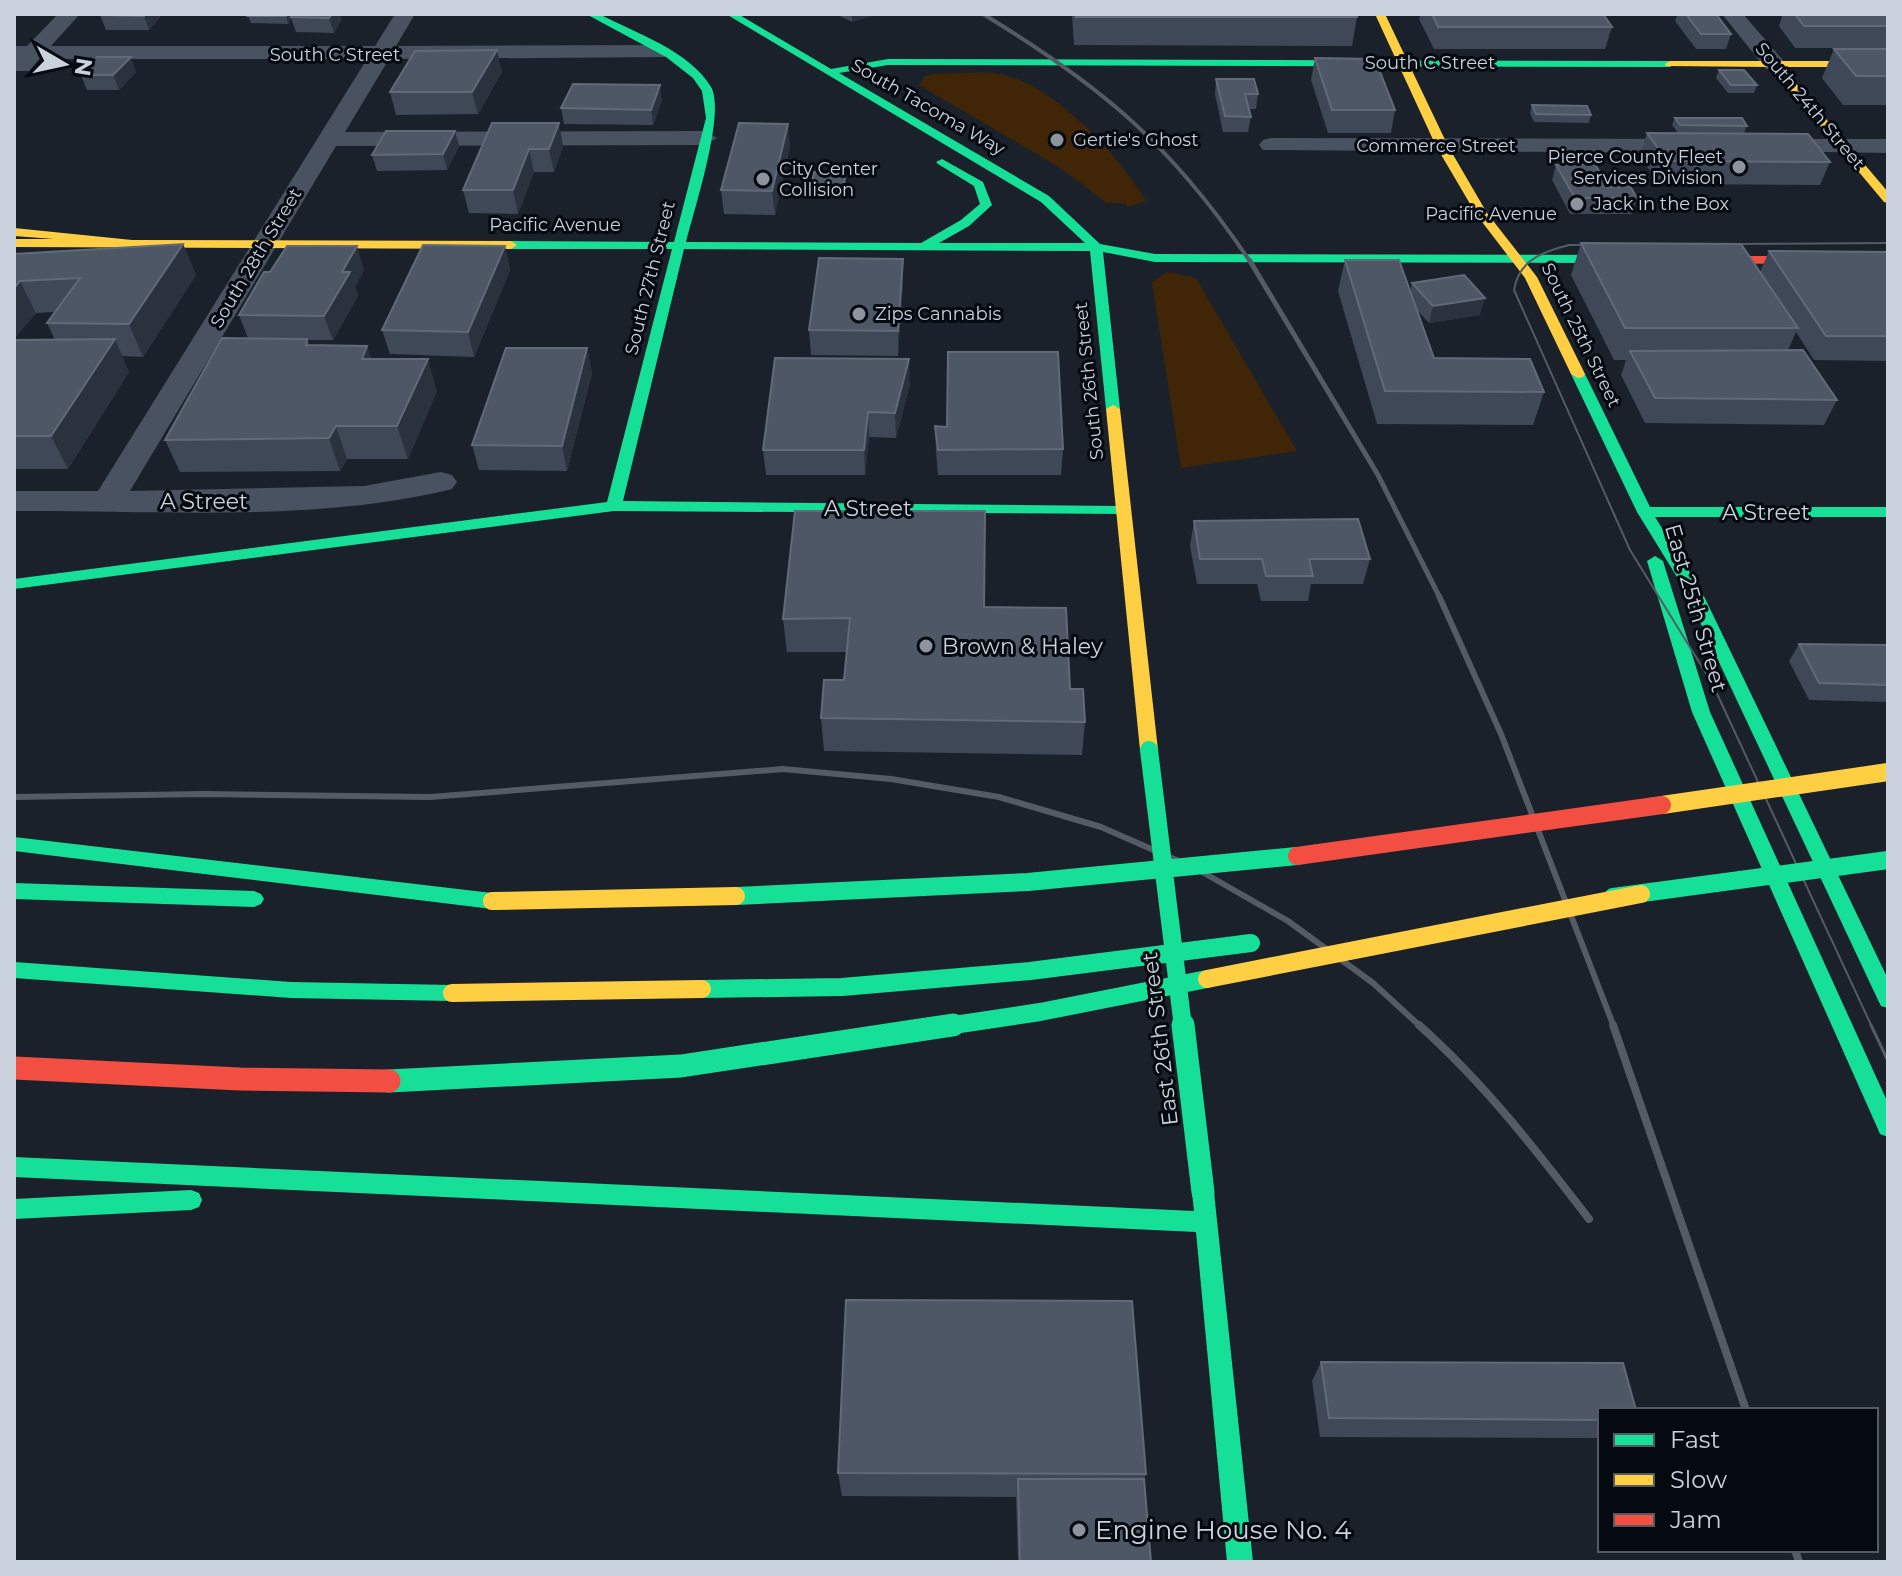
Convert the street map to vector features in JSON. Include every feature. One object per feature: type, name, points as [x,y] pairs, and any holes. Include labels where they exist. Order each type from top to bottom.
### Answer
[{"type":"main road","points":[[591,14],[657,52]]},
{"type":"main road","name":"South Tacoma Way","points":[[731,14],[1045,199],[1096,247]]},
{"type":"main road","name":"South 25th Street","points":[[1380,14],[1442,146],[1498,234],[1531,277],[1645,512]]},
{"type":"main road","name":"South 27th Street","points":[[614,506],[705,138],[710,102],[706,88],[685,67],[657,52]]},
{"type":"main road","name":"South C Street","points":[[834,75],[888,62],[1888,64]]},
{"type":"main road","name":"South 24th Street","points":[[1774,64],[1888,199]]},
{"type":"main road","points":[[834,75],[881,125]]},
{"type":"main road","points":[[924,246],[965,223],[986,205],[986,196],[979,184],[930,154]]},
{"type":"main road","points":[[14,232],[130,243]]},
{"type":"main road","name":"Pacific Avenue","points":[[1469,234],[1528,234]]},
{"type":"main road","name":"Pacific Avenue","points":[[1096,247],[1137,237]]},
{"type":"main road","name":"Pacific Avenue","points":[[14,243],[1096,247],[1155,258],[1888,260]]},
{"type":"main road","name":"South 26th Street","points":[[1096,247],[1123,511]]},
{"type":"main road","name":"A Street","points":[[14,584],[614,506],[1123,511]]},
{"type":"main road","name":"East 26th Street","points":[[1123,511],[1203,1192],[1240,1562]]},
{"type":"main road","name":"A Street","points":[[1645,512],[1888,512]]},
{"type":"main road","name":"East 25th Street","points":[[1645,512],[1693,590],[1888,1000]]},
{"type":"main road","name":"East 25th Street","points":[[1645,512],[1652,549],[1701,712],[1888,1127]]},
{"type":"main road","points":[[321,900],[492,901],[744,896],[1106,876],[1295,856],[1888,772]]},
{"type":"main road","points":[[14,844],[492,901]]},
{"type":"main road","points":[[1359,930],[1888,860]]},
{"type":"main road","points":[[14,891],[274,899]]},
{"type":"main road","points":[[14,1068],[240,1079],[402,1081],[681,1066],[1040,1012],[1641,894]]},
{"type":"main road","points":[[14,970],[291,990],[655,992],[858,986],[1030,971],[1265,942]]},
{"type":"main road","points":[[14,1167],[1206,1222]]},
{"type":"main road","points":[[249,1197],[453,1187]]},
{"type":"main road","points":[[14,1209],[218,1198]]},
{"type":"street","points":[[14,74],[24,54],[70,14]]},
{"type":"street","name":"South 28th Street","points":[[108,501],[405,14]]},
{"type":"street","name":"South 24th Street","points":[[1732,14],[1774,64]]},
{"type":"street","name":"South C Street","points":[[24,54],[657,52]]},
{"type":"street","points":[[328,139],[705,138]]},
{"type":"street","name":"Commerce Street","points":[[1271,145],[1711,146]]},
{"type":"street","points":[[1742,146],[1888,146]]},
{"type":"street","name":"A Street","points":[[14,501],[333,498],[441,482]]},
{"type":"shaded area","points":[[979,72],[1004,75],[1044,93],[1065,108],[1103,145],[1146,201],[1127,207],[1126,203],[1107,203],[1059,167],[919,85],[925,76]]},
{"type":"shaded area","points":[[1167,272],[1196,278],[1297,451],[1181,468],[1152,282]]},
{"type":"building","points":[[102,14],[145,14],[100,15]]},
{"type":"building","points":[[250,14],[287,14],[248,16]]},
{"type":"building","points":[[293,14],[332,14],[329,18],[291,17]]},
{"type":"building","points":[[1076,14],[1356,14],[1357,17],[1076,17]]},
{"type":"building","points":[[1432,14],[1603,14],[1612,27],[1438,27]]},
{"type":"building","points":[[1686,14],[1716,14],[1731,34],[1701,34]]},
{"type":"building","points":[[1795,14],[1888,14],[1888,26],[1804,26]]},
{"type":"building","points":[[1834,49],[1888,49],[1888,76],[1856,76]]},
{"type":"building","points":[[497,50],[472,92],[390,92],[415,51]]},
{"type":"building","points":[[97,57],[131,57],[113,75],[81,75]]},
{"type":"building","points":[[1315,58],[1375,59],[1395,110],[1332,110]]},
{"type":"building","points":[[1719,70],[1744,70],[1757,85],[1731,85]]},
{"type":"building","points":[[1216,79],[1254,79],[1258,94],[1245,94],[1251,117],[1225,116]]},
{"type":"building","points":[[573,84],[660,85],[651,110],[561,108]]},
{"type":"building","points":[[1532,105],[1587,106],[1591,115],[1536,114]]},
{"type":"building","points":[[1675,118],[1742,118],[1747,126],[1680,125]]},
{"type":"building","points":[[492,123],[559,123],[549,149],[529,149],[513,190],[463,190]]},
{"type":"building","points":[[739,123],[788,124],[772,191],[721,190]]},
{"type":"building","points":[[386,131],[455,131],[443,154],[372,155]]},
{"type":"building","points":[[1647,133],[1808,134],[1830,162],[1667,161]]},
{"type":"building","points":[[1595,164],[1608,187],[1630,186],[1637,198],[1575,198],[1556,165]]},
{"type":"building","points":[[814,172],[846,174],[842,190],[811,189]]},
{"type":"building","points":[[1581,243],[1741,244],[1798,328],[1625,328]]},
{"type":"building","points":[[183,244],[129,324],[47,323],[80,278],[20,281],[14,288],[14,254]]},
{"type":"building","points":[[423,245],[505,246],[468,332],[382,330]]},
{"type":"building","points":[[287,246],[357,246],[342,272],[350,272],[324,316],[239,315],[264,272],[270,272]]},
{"type":"building","points":[[1769,251],[1888,252],[1888,336],[1826,336]]},
{"type":"building","name":"Zips Cannabis","points":[[819,258],[903,259],[898,331],[809,330]]},
{"type":"building","points":[[1345,260],[1399,260],[1434,358],[1530,359],[1544,392],[1385,391]]},
{"type":"building","points":[[1464,275],[1485,298],[1433,306],[1412,283]]},
{"type":"building","points":[[222,338],[307,339],[306,345],[367,346],[362,359],[428,359],[397,426],[336,426],[329,438],[165,440]]},
{"type":"building","points":[[115,339],[51,436],[14,436],[14,340]]},
{"type":"building","points":[[506,348],[587,348],[562,446],[472,445]]},
{"type":"building","points":[[1803,350],[1837,400],[1655,398],[1630,351]]},
{"type":"building","points":[[948,352],[1058,352],[1063,449],[938,450],[935,426],[947,427]]},
{"type":"building","points":[[775,358],[909,359],[895,413],[868,412],[864,450],[763,450]]},
{"type":"building","name":"Brown & Haley","points":[[795,511],[985,511],[984,607],[1066,608],[1070,689],[1083,689],[1085,722],[821,718],[824,680],[844,680],[850,618],[783,619]]},
{"type":"building","points":[[1358,519],[1370,559],[1309,559],[1313,576],[1266,576],[1262,559],[1200,559],[1194,521]]},
{"type":"building","points":[[1799,644],[1888,645],[1888,685],[1819,683]]},
{"type":"building","points":[[846,1300],[1132,1301],[1146,1474],[838,1473]]},
{"type":"building","points":[[1321,1362],[1623,1363],[1635,1408],[1598,1408],[1598,1420],[1329,1418]]},
{"type":"building","name":"Engine House No. 4","points":[[1018,1479],[1144,1479],[1151,1562],[1020,1562]]},
{"type":"tram line","points":[[1872,1027],[1712,683],[1630,550],[1514,290],[1526,264],[1569,245],[1888,243]]},
{"type":"tram line","points":[[1871,1025],[1888,1061]]},
{"type":"railway","points":[[983,14],[1064,67],[1132,122],[1193,185],[1251,263]]},
{"type":"railway","points":[[1250,261],[1378,475],[1439,596]]},
{"type":"railway","points":[[1439,596],[1501,734],[1614,1027]]},
{"type":"railway","points":[[14,797],[204,794],[430,797],[783,769],[891,779],[999,797],[1101,827],[1197,869],[1288,921],[1373,983],[1421,1027]]},
{"type":"railway","points":[[1419,1025],[1487,1094],[1589,1219]]},
{"type":"railway","points":[[1613,1025],[1745,1408]]},
{"type":"railway","points":[[1796,1552],[1799,1562]]},
{"type":"traffic: fast","points":[[591,14],[685,65],[708,91],[711,118],[614,506],[1123,511]]},
{"type":"traffic: fast","points":[[731,14],[1045,199],[1096,247],[1113,409]]},
{"type":"traffic: fast","points":[[829,72],[888,62],[1670,64]]},
{"type":"traffic: fast","points":[[924,246],[965,223],[986,205],[979,184],[942,162]]},
{"type":"traffic: fast","points":[[511,245],[1096,247],[1155,258],[1597,259]]},
{"type":"traffic: fast","points":[[1578,374],[1645,512],[1693,590],[1888,1000]]},
{"type":"traffic: fast","points":[[14,584],[614,506]]},
{"type":"traffic: fast","points":[[1645,512],[1888,512]]},
{"type":"traffic: fast","points":[[1655,561],[1701,712],[1888,1127]]},
{"type":"traffic: fast","points":[[1149,750],[1203,1192]]},
{"type":"traffic: fast","points":[[14,844],[492,901]]},
{"type":"traffic: fast","points":[[736,896],[1028,882],[1297,856]]},
{"type":"traffic: fast","points":[[1613,897],[1888,860]]},
{"type":"traffic: fast","points":[[14,891],[254,899]]},
{"type":"traffic: fast","points":[[702,989],[842,987],[1030,971],[1251,943]]},
{"type":"traffic: fast","points":[[14,970],[291,990],[452,993]]},
{"type":"traffic: fast","points":[[389,1081],[681,1066],[1040,1012],[1207,979]]},
{"type":"traffic: fast","points":[[14,1167],[1206,1222]]},
{"type":"traffic: fast","points":[[1203,1192],[1240,1562]]},
{"type":"traffic: fast","points":[[14,1209],[191,1200]]},
{"type":"traffic: slow","points":[[1380,14],[1442,146],[1482,214],[1531,277],[1578,374]]},
{"type":"traffic: slow","points":[[1670,64],[1888,64]]},
{"type":"traffic: slow","points":[[1774,64],[1888,199]]},
{"type":"traffic: slow","points":[[14,232],[130,243]]},
{"type":"traffic: slow","points":[[14,243],[511,245]]},
{"type":"traffic: slow","points":[[1113,409],[1149,750]]},
{"type":"traffic: slow","points":[[1662,805],[1888,772]]},
{"type":"traffic: slow","points":[[1207,979],[1641,894]]},
{"type":"traffic: slow","points":[[492,901],[736,896]]},
{"type":"traffic: slow","points":[[452,993],[702,989]]},
{"type":"traffic: jam","points":[[1597,259],[1888,260]]},
{"type":"traffic: jam","points":[[1297,856],[1662,805]]},
{"type":"traffic: jam","points":[[14,1068],[240,1079],[389,1081]]},
{"type":"place","name":"Gertie's Ghost","points":[[1057,140]]},
{"type":"place","name":"Pierce County Fleet Services Division","points":[[1739,167]]},
{"type":"place","name":"City Center Collision","points":[[763,179]]},
{"type":"place","name":"Jack in the Box","points":[[1577,204]]},
{"type":"place","name":"Zips Cannabis","points":[[859,314]]},
{"type":"place","name":"Brown & Haley","points":[[926,646]]},
{"type":"place","name":"Engine House No. 4","points":[[1079,1530]]}]
